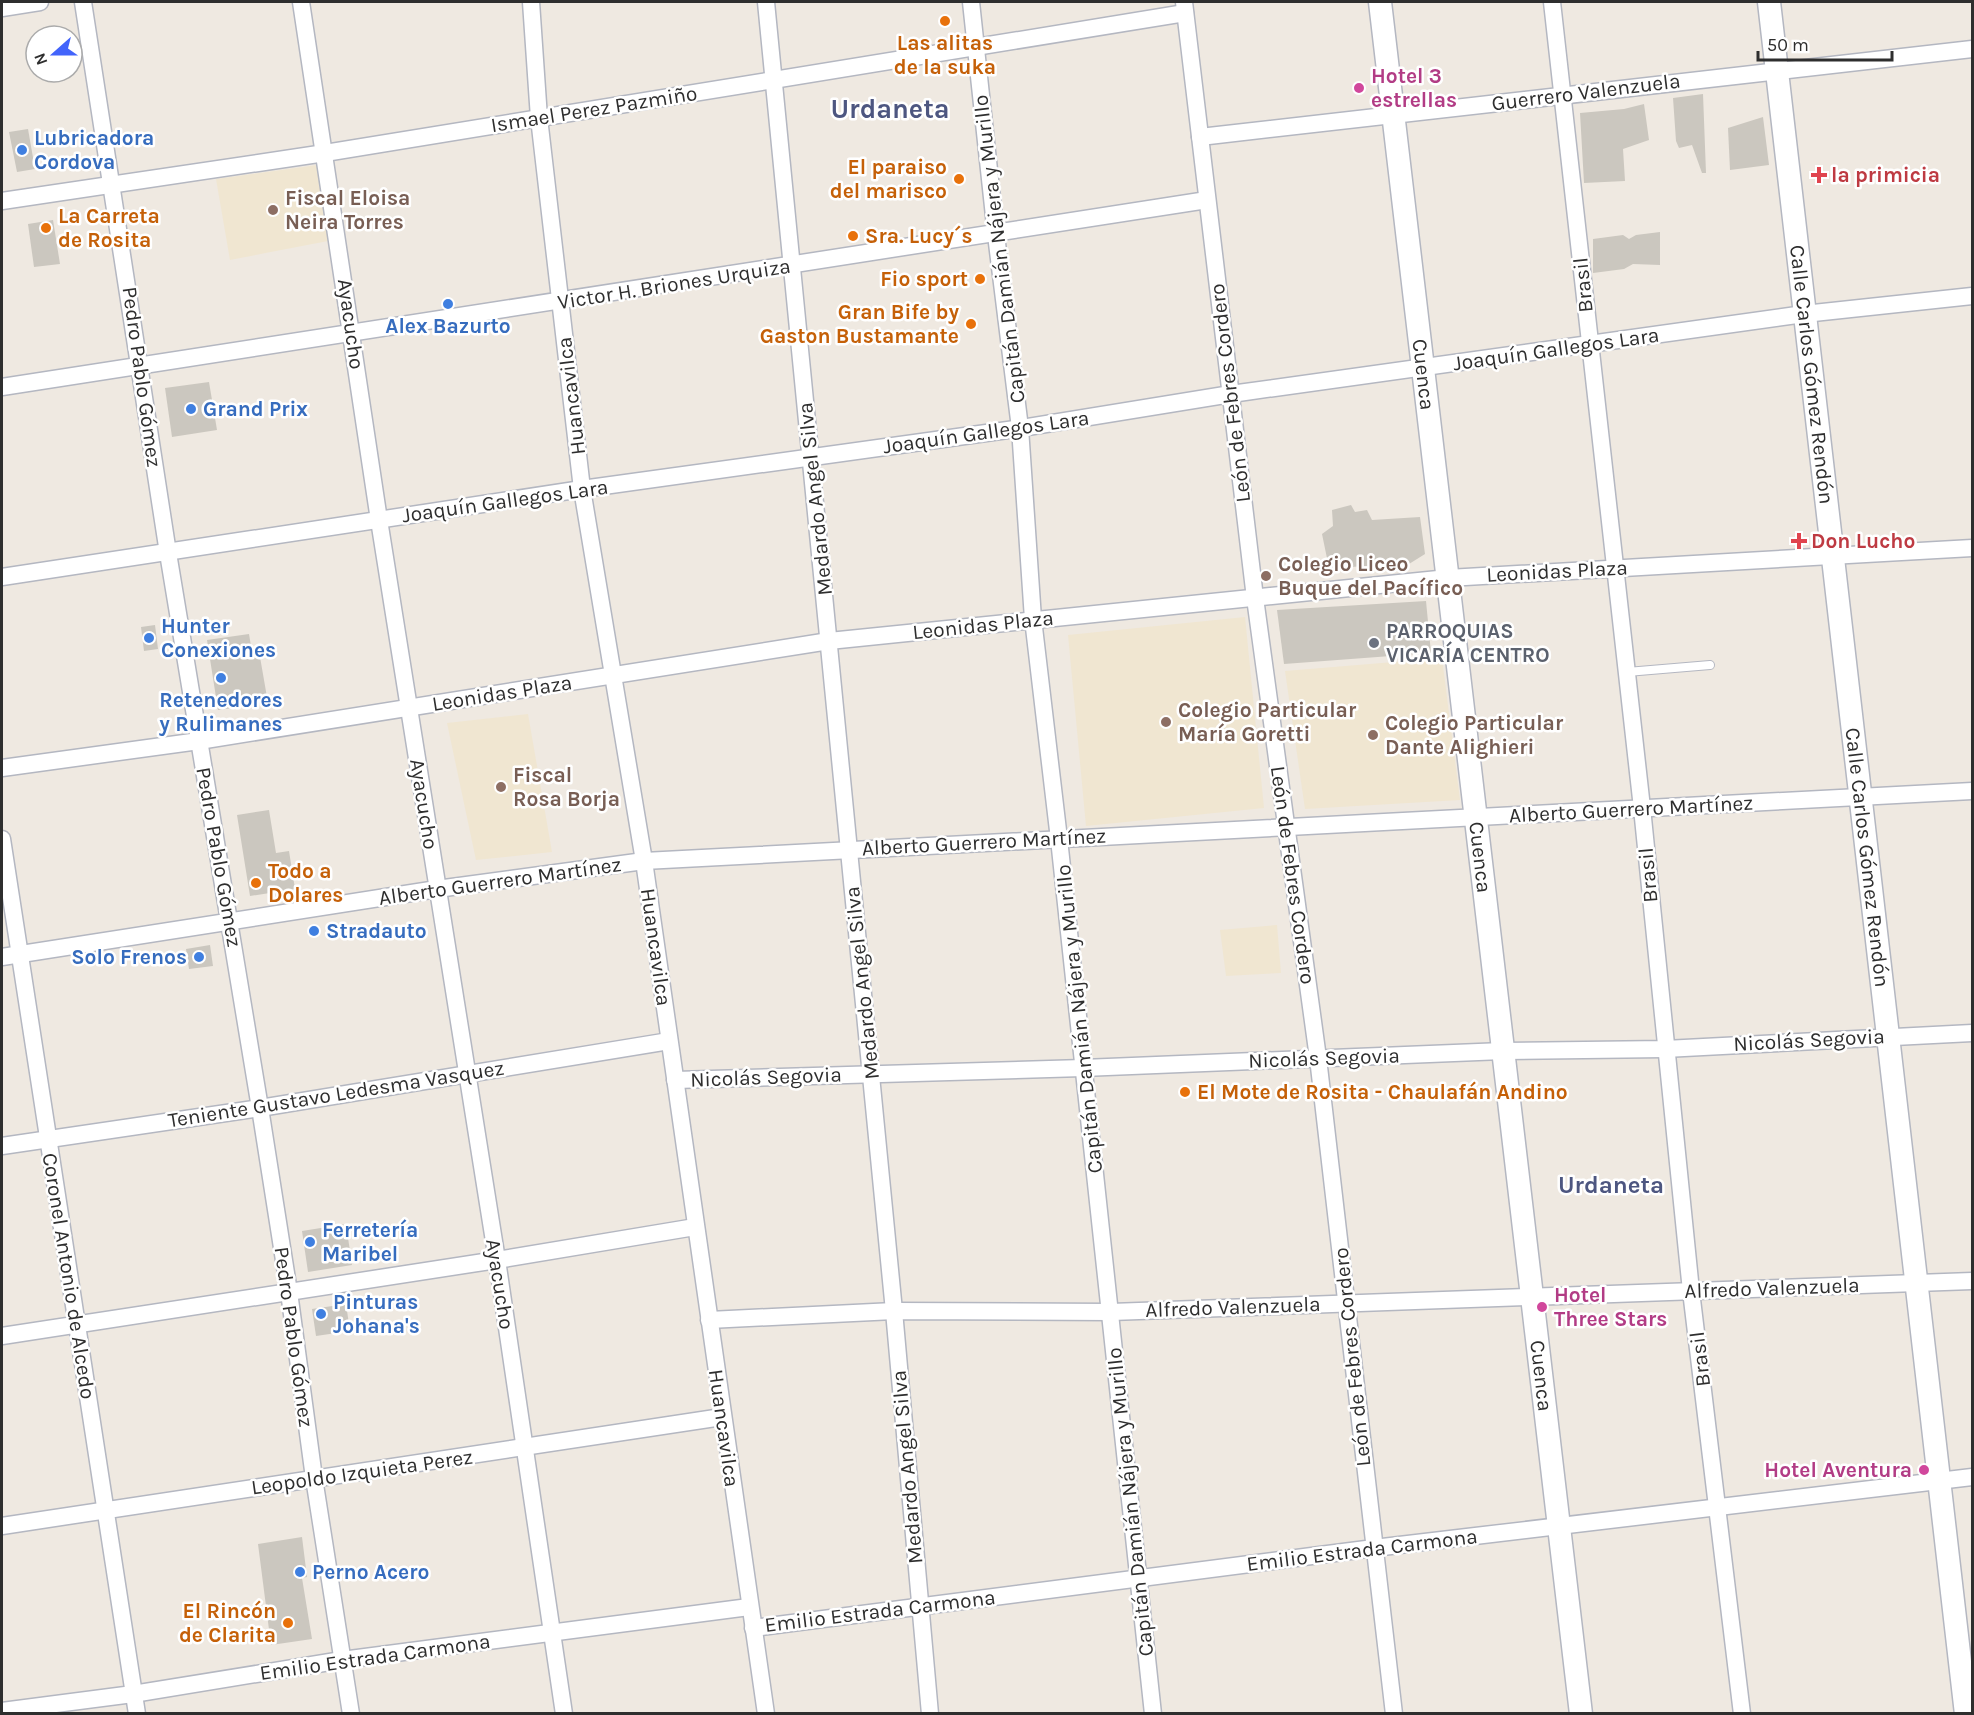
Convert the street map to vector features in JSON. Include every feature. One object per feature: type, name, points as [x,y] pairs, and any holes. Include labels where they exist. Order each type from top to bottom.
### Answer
[{"type":"main road","name":"Cuenca","points":[[1380,2],[1581,1713]]},
{"type":"main road","name":"Calle Carlos Gómez Rendón","points":[[1769,2],[1966,1713]]},
{"type":"street","points":[[2,8],[40,2]]},
{"type":"street","name":"Pedro Pablo Gómez","points":[[83,2],[168,553],[289,1292],[314,1478],[351,1713]]},
{"type":"street","name":"Ayacucho","points":[[302,2],[379,520],[497,1260],[564,1713]]},
{"type":"street","name":"Huancavilca","points":[[531,2],[539,118],[582,489],[644,861],[749,1607],[766,1713]]},
{"type":"street","name":"Medardo Angel Silva","points":[[766,2],[894,1311],[930,1713]]},
{"type":"street","name":"Capitán Damián Nájera y Murillo","points":[[971,2],[1020,428],[1033,619],[1111,1312],[1153,1713]]},
{"type":"street","name":"Brasil","points":[[1552,2],[1616,567],[1665,1049],[1742,1713]]},
{"type":"street","name":"Ismael Perez Pazmiño","points":[[2,201],[325,153],[976,48],[1184,7]]},
{"type":"street","name":"León de Febres Cordero","points":[[1184,7],[1255,598],[1318,1058],[1394,1713]]},
{"type":"street","name":"Guerrero Valenzuela","points":[[1200,137],[1972,49]]},
{"type":"street","name":"Victor H. Briones Urquiza","points":[[2,387],[996,235],[1207,200]]},
{"type":"street","name":"Joaquín Gallegos Lara","points":[[2,577],[582,489],[1020,428],[1231,394],[1590,346],[1804,314],[1972,296]]},
{"type":"street","name":"Leonidas Plaza","points":[[2,768],[199,741],[829,641],[1448,578],[1972,548]]},
{"type":"street","name":"Alberto Guerrero Martínez","points":[[2,957],[437,890],[644,861],[849,848],[1972,791]]},
{"type":"street","name":"Coronel Antonio de Alcedo","points":[[2,839],[137,1713]]},
{"type":"street","name":"Nicolás Segovia","points":[[675,1080],[1083,1068],[1503,1051],[1665,1049],[1972,1033]]},
{"type":"street","name":"Teniente Gustavo Ledesma Vasquez","points":[[2,1146],[260,1108],[669,1041]]},
{"type":"street","points":[[2,1336],[696,1227]]},
{"type":"street","name":"Alfredo Valenzuela","points":[[708,1320],[894,1311],[1111,1312],[1972,1281]]},
{"type":"street","name":"Leopoldo Izquieta Perez","points":[[2,1526],[722,1417]]},
{"type":"street","name":"Emilio Estrada Carmona","points":[[753,1628],[1137,1577],[1972,1477]]},
{"type":"street","name":"Emilio Estrada Carmona","points":[[2,1711],[133,1694],[342,1660],[749,1607]]},
{"type":"lane","points":[[1627,672],[1710,665]]},
{"type":"shaded area","name":"Fiscal Eloisa Neira Torres","points":[[318,165],[328,241],[230,260],[216,179]]},
{"type":"shaded area","name":"Colegio Particular María Goretti","points":[[1245,617],[1264,808],[1086,826],[1068,635]]},
{"type":"shaded area","name":"Colegio Particular Dante Alighieri","points":[[1442,658],[1460,800],[1305,809],[1285,671]]},
{"type":"shaded area","name":"Fiscal Rosa Borja","points":[[528,714],[552,852],[476,860],[447,723]]},
{"type":"shaded area","points":[[1277,925],[1281,973],[1226,976],[1220,930]]},
{"type":"building","points":[[1703,94],[1706,173],[1702,173],[1692,145],[1679,148],[1676,141],[1673,98]]},
{"type":"building","points":[[1644,104],[1649,140],[1623,149],[1625,181],[1584,183],[1580,113],[1624,109]]},
{"type":"building","points":[[1763,117],[1769,165],[1730,170],[1728,128]]},
{"type":"building","name":"Lubricadora Cordova","points":[[28,129],[35,169],[17,172],[9,132]]},
{"type":"building","points":[[53,220],[60,264],[34,267],[28,224]]},
{"type":"building","points":[[1660,232],[1660,265],[1633,264],[1624,269],[1593,273],[1593,239],[1623,235],[1629,239],[1636,235]]},
{"type":"building","name":"Grand Prix","points":[[209,382],[217,430],[172,437],[165,388]]},
{"type":"building","points":[[1351,505],[1355,512],[1367,510],[1372,520],[1420,517],[1425,554],[1409,564],[1329,568],[1322,534],[1333,526],[1332,510]]},
{"type":"building","points":[[1426,601],[1431,653],[1284,664],[1277,610]]},
{"type":"building","name":"Hunter Conexiones","points":[[155,625],[158,649],[144,651],[141,627]]},
{"type":"building","points":[[249,634],[253,658],[260,657],[268,703],[218,710],[207,640]]},
{"type":"building","points":[[269,810],[276,853],[289,851],[295,889],[250,896],[237,815]]},
{"type":"building","name":"Solo Frenos","points":[[210,945],[213,966],[189,969],[186,949]]},
{"type":"building","points":[[346,1224],[352,1265],[308,1272],[302,1231]]},
{"type":"building","points":[[346,1304],[350,1331],[316,1336],[312,1309]]},
{"type":"building","points":[[302,1537],[307,1577],[302,1578],[312,1639],[271,1645],[258,1544]]},
{"type":"place","name":"Las alitas de la suka","points":[[945,21]]},
{"type":"place","name":"Hotel 3 estrellas","points":[[1359,88]]},
{"type":"place","name":"Lubricadora Cordova","points":[[22,150]]},
{"type":"place","name":"la primicia","points":[[1819,175]]},
{"type":"place","name":"El paraiso del marisco","points":[[959,179]]},
{"type":"place","name":"Fiscal Eloisa Neira Torres","points":[[273,210]]},
{"type":"place","name":"La Carreta de Rosita","points":[[46,228]]},
{"type":"place","name":"Sra. Lucy´s","points":[[853,236]]},
{"type":"place","name":"Fio sport","points":[[980,279]]},
{"type":"place","name":"Alex Bazurto","points":[[448,304]]},
{"type":"place","name":"Gran Bife by Gaston Bustamante","points":[[971,324]]},
{"type":"place","name":"Grand Prix","points":[[191,409]]},
{"type":"place","name":"Don Lucho","points":[[1799,541]]},
{"type":"place","name":"Colegio Liceo Buque del Pacífico","points":[[1266,576]]},
{"type":"place","name":"Hunter Conexiones","points":[[149,638]]},
{"type":"place","name":"PARROQUIAS VICARÍA CENTRO","points":[[1374,643]]},
{"type":"place","name":"Retenedores y Rulimanes","points":[[221,678]]},
{"type":"place","name":"Colegio Particular María Goretti","points":[[1166,722]]},
{"type":"place","name":"Colegio Particular Dante Alighieri","points":[[1373,735]]},
{"type":"place","name":"Fiscal Rosa Borja","points":[[501,787]]},
{"type":"place","name":"Todo a Dolares","points":[[256,883]]},
{"type":"place","name":"Stradauto","points":[[314,931]]},
{"type":"place","name":"Solo Frenos","points":[[199,957]]},
{"type":"place","name":"El Mote de Rosita - Chaulafán Andino","points":[[1185,1092]]},
{"type":"place","name":"Ferretería Maribel","points":[[310,1242]]},
{"type":"place","name":"Hotel Three Stars","points":[[1542,1307]]},
{"type":"place","name":"Pinturas Johana's","points":[[321,1314]]},
{"type":"place","name":"Hotel Aventura","points":[[1924,1470]]},
{"type":"place","name":"Perno Acero","points":[[300,1572]]},
{"type":"place","name":"El Rincón de Clarita","points":[[288,1623]]},
{"type":"district","name":"Urdaneta","points":[[890,109]]},
{"type":"district","name":"Urdaneta","points":[[1611,1185]]}]
